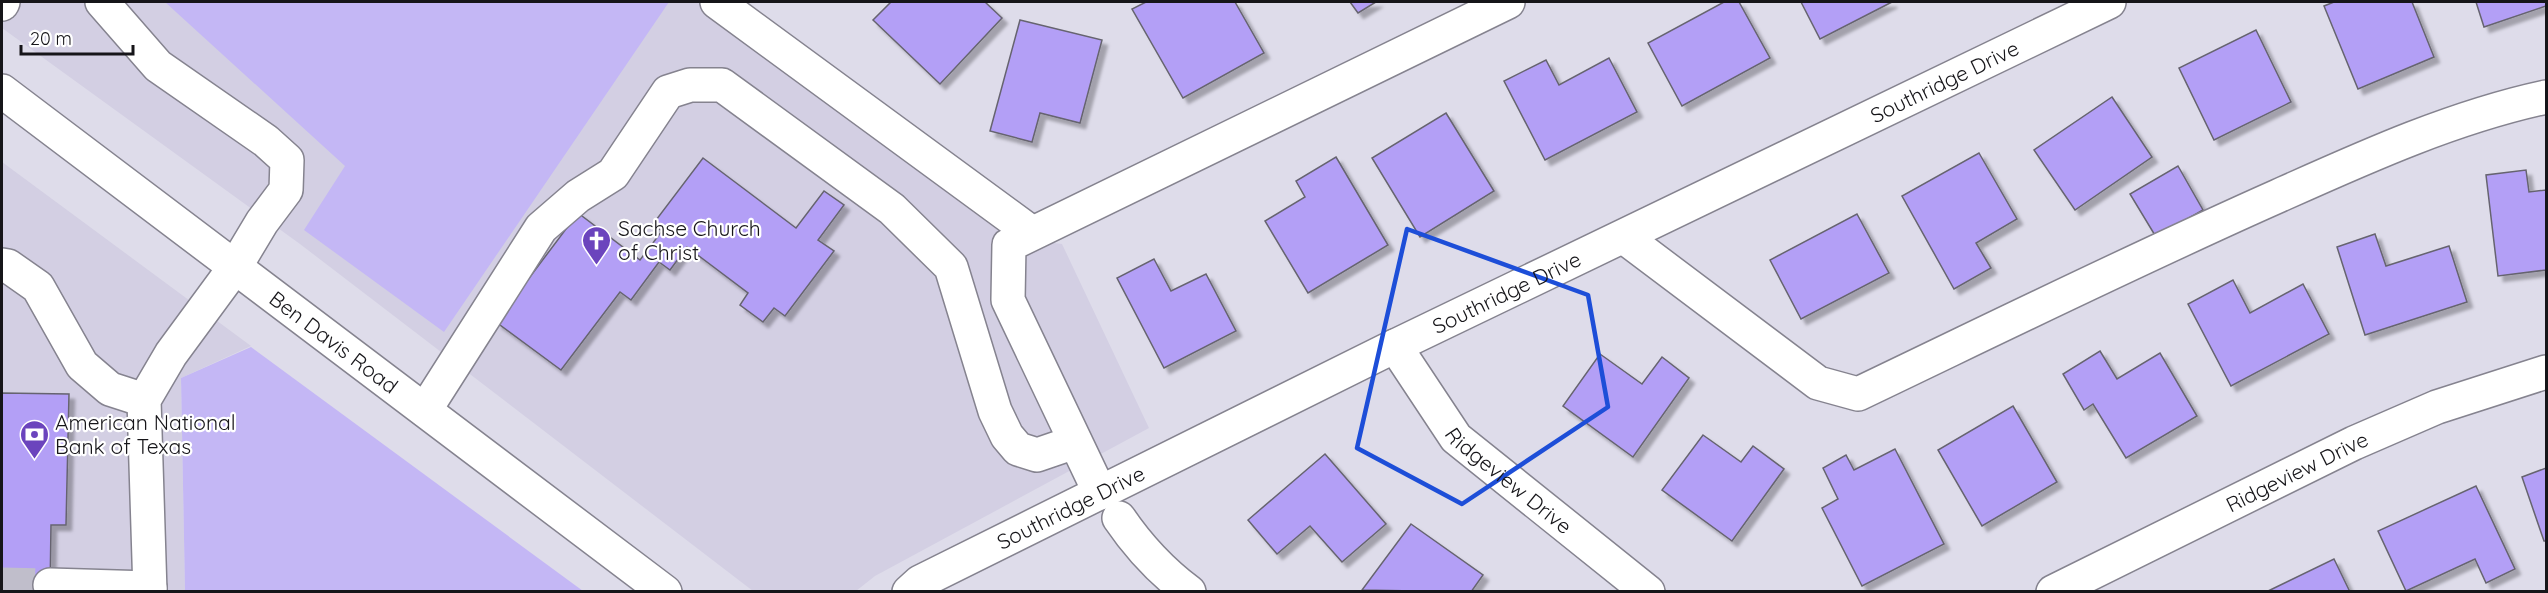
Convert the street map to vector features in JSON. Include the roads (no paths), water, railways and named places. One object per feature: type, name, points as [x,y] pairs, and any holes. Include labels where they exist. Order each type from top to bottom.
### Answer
[{"type":"street","points":[[50,585],[150,590],[144,400],[171,354],[235,267],[262,222],[286,190],[287,160],[266,141],[158,66],[102,2]]},
{"type":"street","points":[[717,2],[1032,232]]},
{"type":"street","points":[[1189,591],[1172,579],[1133,539],[1109,506],[1075,442],[1008,300],[1009,245],[1508,2]]},
{"type":"street","name":"Southridge Drive","points":[[909,591],[920,582],[1109,506],[1395,346],[2109,2]]},
{"type":"street","points":[[424,410],[541,228],[578,196],[613,174],[668,92],[690,85],[722,85],[892,209],[951,267],[995,411],[1007,436],[1018,449],[1037,455],[1075,442]]},
{"type":"street","name":"Ben Davis Road","points":[[2,91],[664,591]]},
{"type":"street","points":[[1624,237],[1818,383],[1858,394],[2184,238],[2388,147],[2509,105],[2547,97]]},
{"type":"street","points":[[2,265],[8,266],[38,287],[82,365],[110,388],[144,400]]},
{"type":"street","name":"Ridgeview Drive","points":[[1395,346],[1456,438],[1648,591]]},
{"type":"street","name":"Ridgeview Drive","points":[[2053,591],[2365,439],[2437,407],[2547,372]]},
{"type":"tunnel","points":[[2,584],[50,585]]},
{"type":"place","name":"Sachse Church of Christ","points":[[597,266]]},
{"type":"place","name":"American National Bank of Texas","points":[[34,460]]}]
